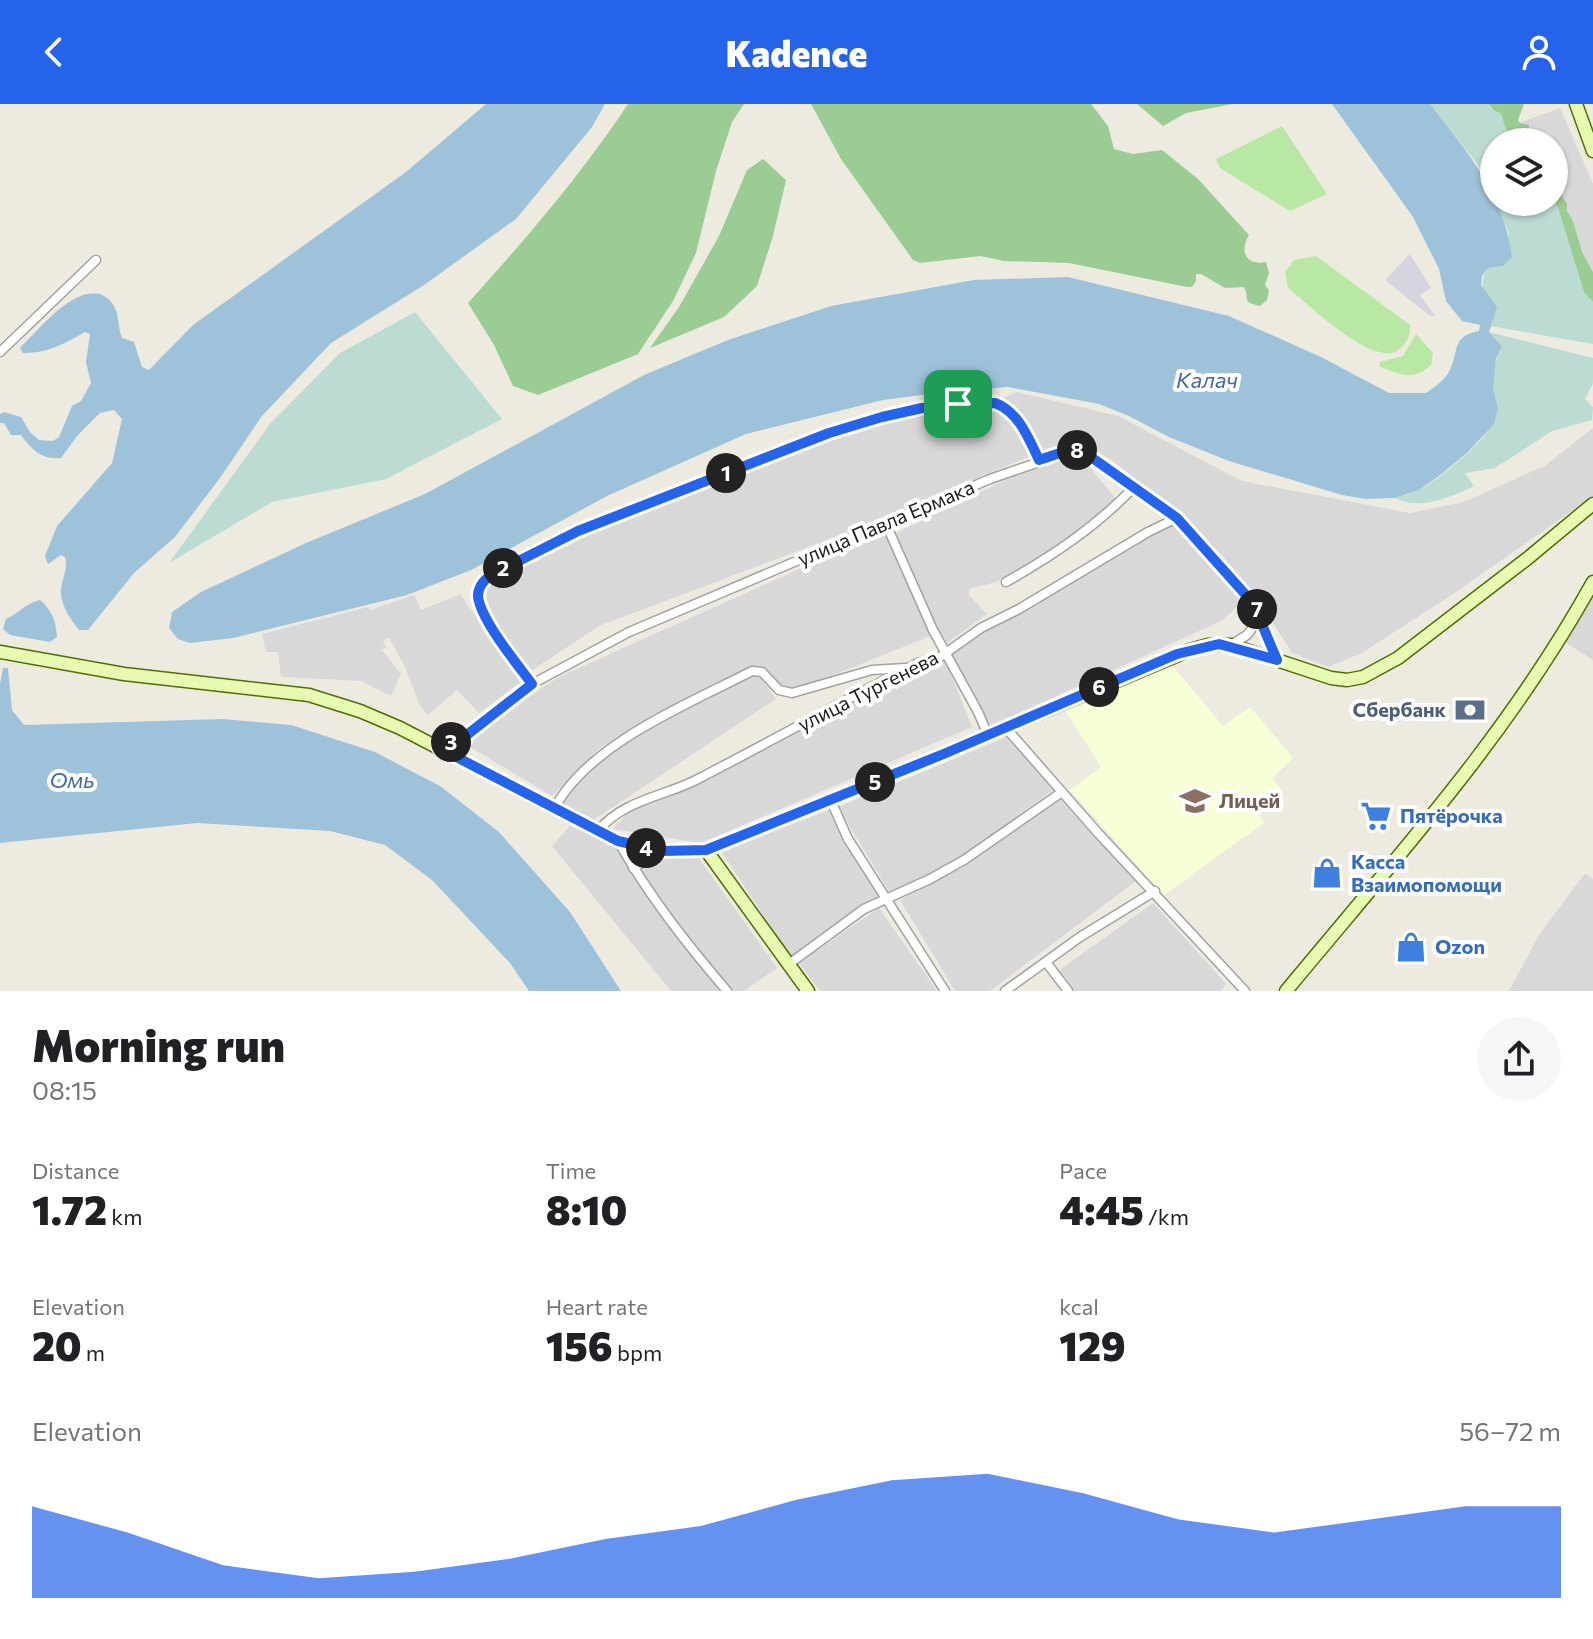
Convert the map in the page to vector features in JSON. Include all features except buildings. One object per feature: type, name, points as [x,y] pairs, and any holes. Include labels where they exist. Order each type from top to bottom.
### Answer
[{"type":"street","points":[[1576,104],[1593,151]]},
{"type":"street","points":[[0,352],[96,260]]},
{"type":"street","points":[[532,684],[483,611],[478,592],[483,581],[491,575],[578,531],[829,433],[922,408],[995,403],[1003,406],[1018,421],[1039,460]]},
{"type":"street","name":"улица Павла Ермака","points":[[439,748],[468,734],[532,684],[629,632],[990,479],[1066,451],[1084,452],[1177,518],[1244,591],[1261,617],[1277,660]]},
{"type":"street","points":[[1006,582],[1058,553],[1116,507],[1135,486]]},
{"type":"street","points":[[0,652],[124,674],[309,695],[360,711],[439,748],[618,841],[662,851],[706,850],[831,801],[1177,654],[1208,645],[1231,645],[1331,678],[1347,680],[1363,677],[1380,670],[1528,558],[1593,504]]},
{"type":"street","name":"улица Тургенева","points":[[598,831],[615,814],[628,807],[690,782],[907,668],[946,652],[981,628],[1177,518]]},
{"type":"street","points":[[886,524],[933,630],[988,735]]},
{"type":"street","points":[[1286,991],[1459,783],[1553,653],[1593,582]]},
{"type":"street","points":[[1231,645],[1247,635],[1261,617]]},
{"type":"street","points":[[554,809],[573,781],[613,745],[752,671],[762,672],[779,690],[792,693],[872,670],[907,668]]},
{"type":"street","points":[[1006,728],[1245,991]]},
{"type":"street","points":[[462,760],[461,750],[468,734]]},
{"type":"street","points":[[789,964],[864,909],[964,860],[1062,792]]},
{"type":"street","points":[[831,801],[848,839],[945,991]]},
{"type":"street","points":[[618,841],[683,940],[727,991]]},
{"type":"street","points":[[706,850],[808,991]]},
{"type":"street","points":[[633,868],[662,851]]},
{"type":"street","points":[[1005,991],[1080,937],[1155,891]]},
{"type":"street","points":[[1046,962],[1068,991]]},
{"type":"shaded area","points":[[1430,104],[1489,104],[1492,110],[1502,115],[1506,128],[1480,128],[1480,167]]},
{"type":"shaded area","points":[[1560,108],[1593,184],[1593,272],[1568,213],[1568,128],[1528,128],[1519,123]]},
{"type":"shaded area","points":[[1502,216],[1561,216],[1584,293],[1593,302],[1593,344],[1490,326],[1493,321],[1483,281],[1488,268],[1503,266],[1509,233]]},
{"type":"shaded area","points":[[1410,254],[1431,288],[1420,295],[1435,316],[1430,316],[1385,280]]},
{"type":"shaded area","points":[[415,312],[502,419],[386,479],[272,502],[169,563],[270,424],[340,353]]},
{"type":"shaded area","points":[[1489,332],[1593,358],[1593,383],[1585,399],[1593,407],[1592,420],[1552,431],[1495,468],[1465,473],[1474,486],[1455,494],[1425,503],[1395,498],[1419,490],[1440,477],[1476,445],[1493,423],[1497,410],[1493,377],[1502,346]]},
{"type":"shaded area","points":[[1017,392],[1118,416],[1242,481],[1410,513],[1464,502],[1546,465],[1593,428],[1593,496],[1459,590],[1362,653],[1328,667],[1292,653],[1258,598],[1213,547],[1162,500],[1109,458],[1073,442],[1040,454],[1016,413],[1000,399]]},
{"type":"shaded area","points":[[943,408],[1003,411],[1023,432],[1033,455],[824,541],[599,626],[528,673],[485,609],[481,595],[489,584],[537,557],[888,419]]},
{"type":"shaded area","points":[[1078,453],[1116,499],[1071,539],[996,582],[969,589],[969,595],[987,614],[947,643],[936,625],[896,533],[1018,474]]},
{"type":"shaded area","points":[[1174,522],[1243,601],[1223,620],[989,727],[951,653],[952,649]]},
{"type":"shaded area","points":[[885,533],[894,545],[920,604],[930,636],[792,692],[780,688],[763,668],[749,669],[600,748],[552,796],[470,747],[488,721],[561,676]]},
{"type":"shaded area","points":[[461,594],[468,607],[490,628],[525,679],[479,713],[457,690],[428,715],[419,704],[389,637],[383,641],[386,647],[382,650],[401,674],[391,696],[361,681],[281,677],[278,652],[266,652],[262,634],[368,607],[370,610],[414,595],[421,610]]},
{"type":"shaded area","points":[[1593,594],[1593,660],[1563,641]]},
{"type":"shaded area","points":[[945,659],[972,727],[701,843],[613,829],[629,811],[660,801],[915,668]]},
{"type":"shaded area","points":[[1172,665],[1223,726],[1250,707],[1293,758],[1272,778],[1282,790],[1256,813],[1265,822],[1164,895],[1070,790],[1101,767],[1065,710]]},
{"type":"shaded area","points":[[758,674],[776,699],[592,821],[561,803],[565,793],[591,771],[607,752]]},
{"type":"shaded area","points":[[1007,737],[1054,789],[960,858],[890,893],[838,807]]},
{"type":"shaded area","points":[[1061,799],[1136,881],[990,991],[955,991],[900,900],[979,856]]},
{"type":"shaded area","points":[[829,810],[878,896],[791,957],[721,851]]},
{"type":"shaded area","points":[[570,826],[614,843],[646,893],[722,991],[671,991],[552,846]]},
{"type":"shaded area","points":[[666,854],[698,857],[777,968],[744,991],[732,991],[639,873]]},
{"type":"shaded area","points":[[1585,873],[1593,879],[1593,991],[1509,991],[1539,935]]},
{"type":"shaded area","points":[[1153,903],[1226,984],[1221,991],[1071,991],[1057,972]]},
{"type":"shaded area","points":[[879,908],[937,991],[820,991],[799,963]]},
{"type":"green space","points":[[628,104],[744,104],[732,122],[716,171],[696,253],[673,301],[638,354],[538,395],[513,386],[494,345],[468,303],[552,206]]},
{"type":"green space","points":[[811,104],[1091,104],[1108,126],[1114,149],[1133,154],[1162,150],[1198,179],[1249,235],[1246,256],[1254,262],[1266,262],[1269,273],[1265,285],[1269,290],[1267,300],[1260,306],[1254,305],[1248,301],[1244,287],[1225,288],[1201,274],[1196,274],[1192,287],[1187,287],[1069,263],[1004,261],[980,256],[920,263],[913,260],[841,159]]},
{"type":"green space","points":[[1137,104],[1233,104],[1186,113],[1163,126]]},
{"type":"green space","points":[[1489,104],[1524,104],[1518,120],[1529,125],[1529,128],[1505,128]]},
{"type":"green space","points":[[1282,126],[1327,194],[1290,211],[1220,168],[1216,159]]},
{"type":"green space","points":[[763,159],[786,180],[757,286],[724,317],[650,348],[679,307],[719,236],[747,170]]},
{"type":"green space","points":[[1568,213],[1593,272],[1593,302],[1584,293],[1560,216],[1568,216]]},
{"type":"green space","points":[[1316,256],[1410,325],[1409,337],[1402,347],[1391,353],[1361,344],[1327,321],[1288,288],[1285,272],[1294,260]]},
{"type":"green space","points":[[1416,334],[1433,353],[1431,365],[1412,375],[1379,366],[1380,362],[1403,356]]},
{"type":"water","points":[[486,104],[605,104],[592,127],[516,219],[424,285],[331,343],[262,416],[175,537],[134,573],[88,630],[79,630],[62,600],[65,557],[61,555],[48,564],[45,556],[57,526],[112,463],[122,419],[114,410],[100,413],[61,458],[43,456],[21,435],[11,435],[4,423],[0,423],[0,414],[4,412],[21,417],[39,440],[53,441],[59,437],[72,406],[81,401],[91,383],[86,362],[90,334],[85,332],[40,352],[23,353],[20,348],[76,298],[89,294],[101,295],[115,307],[122,338],[134,342],[142,367],[149,370],[193,325],[406,172]]},
{"type":"water","name":"Калач","points":[[1332,104],[1430,104],[1480,172],[1480,216],[1502,216],[1512,257],[1503,266],[1488,268],[1482,276],[1481,285],[1497,307],[1489,332],[1502,346],[1496,359],[1493,388],[1498,409],[1494,424],[1467,453],[1439,476],[1419,490],[1395,498],[1365,499],[1342,495],[1229,461],[1099,404],[1008,387],[937,393],[883,400],[746,434],[607,496],[471,570],[407,595],[233,638],[190,643],[178,639],[169,628],[172,612],[201,592],[306,543],[425,494],[644,375],[728,340],[831,306],[974,280],[1068,277],[1229,316],[1321,357],[1389,393],[1426,393],[1447,375],[1459,342],[1479,331],[1480,325],[1462,321],[1446,301],[1439,269],[1413,217]]},
{"type":"water","points":[[40,600],[53,616],[57,637],[50,642],[10,635],[3,629],[6,619]]},
{"type":"water","name":"Омь","points":[[3,668],[8,668],[12,710],[24,725],[223,719],[291,725],[375,752],[440,786],[499,832],[570,912],[621,991],[529,991],[510,963],[432,880],[385,845],[330,831],[197,823],[0,843],[0,684]]},
{"type":"place","name":"Сбербанк","points":[[1470,710]]},
{"type":"place","name":"Лицей","points":[[1195,801]]},
{"type":"place","name":"Пятёрочка","points":[[1376,816]]},
{"type":"place","name":"Касса Взаимопомощи","points":[[1327,873]]},
{"type":"place","name":"Ozon","points":[[1411,947]]},
{"type":"route","points":[[995,403],[1003,406],[1018,421],[1039,460],[1066,451],[1084,452],[1177,518],[1253,603],[1277,660],[1219,644],[1177,654],[831,801],[706,850],[662,851],[618,841],[439,748],[468,734],[532,684],[501,642],[478,598],[483,581],[491,575],[578,531],[829,433],[922,408],[958,404],[995,403]]}]
